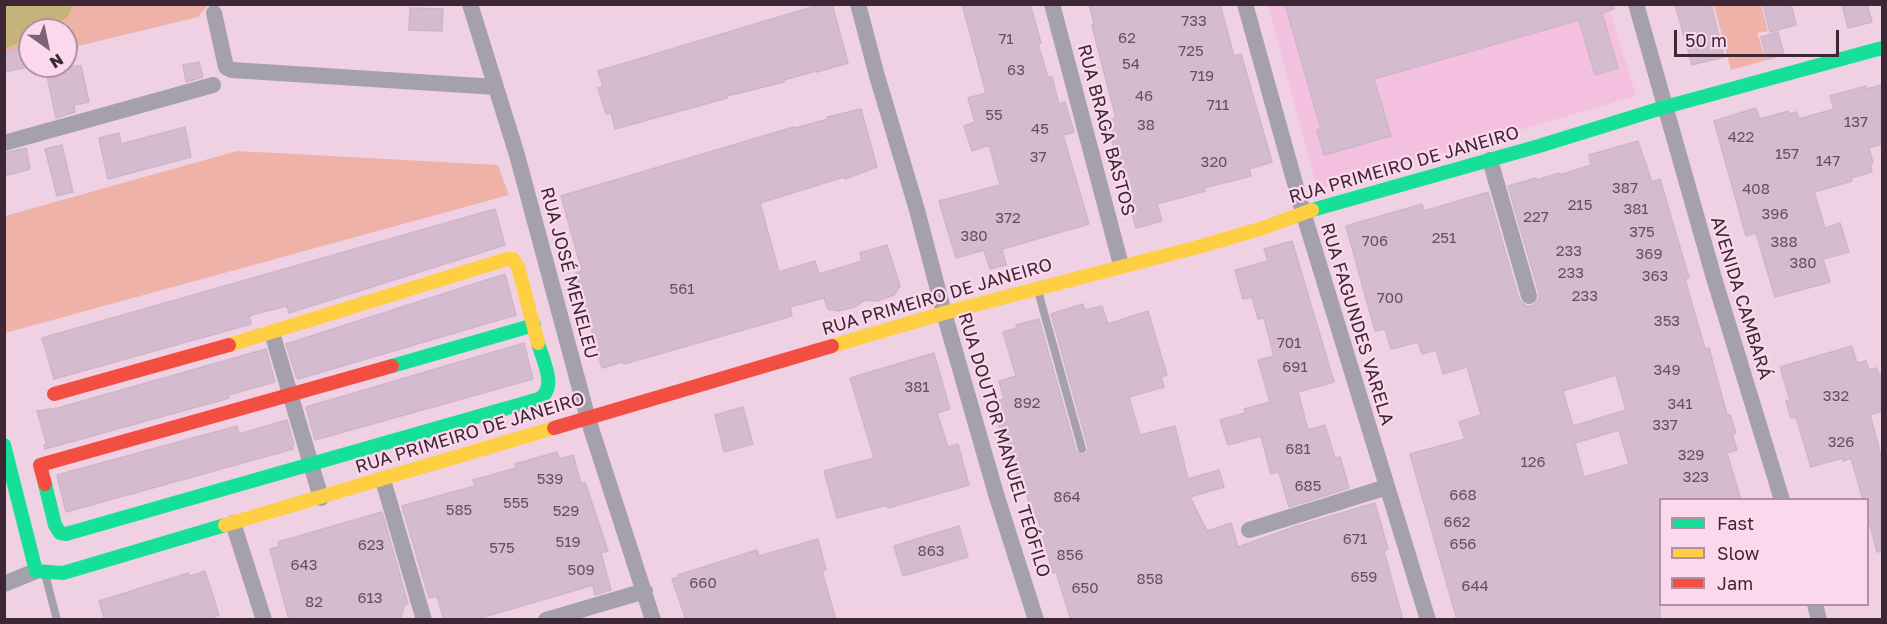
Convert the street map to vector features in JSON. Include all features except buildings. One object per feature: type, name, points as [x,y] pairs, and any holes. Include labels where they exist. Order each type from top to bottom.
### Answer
[{"type":"street","name":"RUA JOSÉ MENELEU","points":[[470,4],[518,155],[588,419],[653,620]]},
{"type":"street","name":"RUA DOUTOR MANUEL TEÓFILO","points":[[858,4],[996,494],[1036,620]]},
{"type":"street","name":"RUA BRAGA BASTOS","points":[[1052,4],[1121,265]]},
{"type":"street","name":"RUA FAGUNDES VARELA","points":[[1245,4],[1303,212],[1428,620]]},
{"type":"street","name":"AVENIDA CAMBARÁ","points":[[1636,4],[1714,278],[1781,498]]},
{"type":"street","points":[[214,13],[226,67],[232,70],[496,87]]},
{"type":"street","name":"RUA PRIMEIRO DE JANEIRO","points":[[4,584],[40,572],[72,571],[944,313],[1263,228],[1303,212],[1882,48]]},
{"type":"street","points":[[4,143],[213,86]]},
{"type":"street","points":[[1490,160],[1529,296]]},
{"type":"street","points":[[54,394],[272,333],[507,259],[513,259],[518,267],[534,325],[550,386],[546,395],[539,399],[66,534],[60,532],[55,525],[40,465],[291,396],[534,325]]},
{"type":"street","points":[[272,333],[321,498]]},
{"type":"street","points":[[4,445],[40,572]]},
{"type":"street","points":[[383,480],[424,620]]},
{"type":"street","points":[[1249,530],[1387,487]]},
{"type":"street","points":[[233,523],[264,620]]},
{"type":"street","points":[[546,620],[645,591]]},
{"type":"lane","points":[[1038,288],[1082,449]]},
{"type":"lane","points":[[40,572],[57,620]]},
{"type":"shaded area","points":[[4,5],[208,5],[198,17],[78,46],[78,18],[18,18],[18,61],[5,64]]},
{"type":"shaded area","points":[[1268,5],[1608,5],[1636,96],[1317,189]]},
{"type":"shaded area","points":[[1714,5],[1761,5],[1768,31],[1757,33],[1766,60],[1731,70]]},
{"type":"shaded area","points":[[237,151],[498,165],[509,195],[5,333],[5,216]]},
{"type":"waterway","points":[[4,28],[52,4]]},
{"type":"traffic: fast","points":[[1312,210],[1539,146],[1665,107],[1882,48]]},
{"type":"traffic: fast","points":[[392,366],[534,325]]},
{"type":"traffic: fast","points":[[45,484],[55,525],[60,533],[66,534],[539,399],[545,394],[548,381],[546,366],[538,343]]},
{"type":"traffic: fast","points":[[4,445],[36,571],[63,573],[225,525]]},
{"type":"traffic: slow","points":[[832,346],[944,313],[1198,247],[1263,228],[1312,210]]},
{"type":"traffic: slow","points":[[229,345],[507,259],[513,259],[518,267],[538,343]]},
{"type":"traffic: slow","points":[[225,525],[554,428]]},
{"type":"traffic: jam","points":[[54,394],[229,345]]},
{"type":"traffic: jam","points":[[554,428],[832,346]]},
{"type":"traffic: jam","points":[[45,484],[40,465],[392,366]]}]
